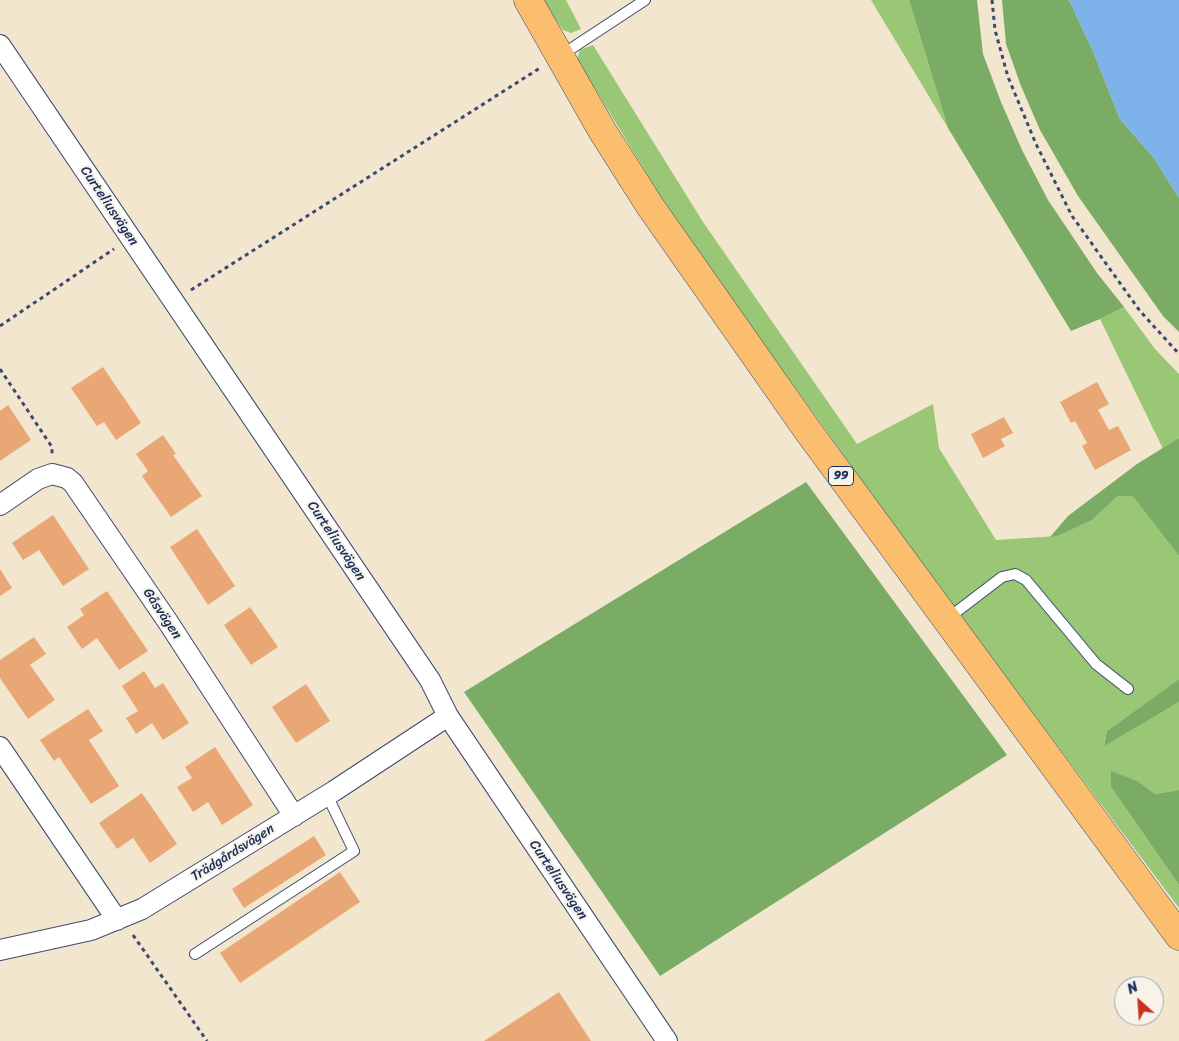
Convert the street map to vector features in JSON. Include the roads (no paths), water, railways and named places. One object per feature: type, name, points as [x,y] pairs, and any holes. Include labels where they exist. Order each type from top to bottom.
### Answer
[{"type":"main road","name":"99","points":[[528,0],[604,132],[650,206],[802,423],[1179,936]]},
{"type":"street","name":"Curteliusvägen","points":[[0,45],[430,680],[448,716],[667,1041]]},
{"type":"street","name":"Gåsvägen","points":[[0,504],[38,479],[52,474],[67,478],[73,483],[168,622],[294,816]]},
{"type":"street","name":"Trädgårdsvägen","points":[[0,950],[91,930],[142,909],[294,816],[448,716]]},
{"type":"street","points":[[0,747],[117,920]]},
{"type":"lane","points":[[559,56],[645,0]]},
{"type":"lane","points":[[946,620],[1002,577],[1015,574],[1026,580],[1096,664],[1128,689]]},
{"type":"lane","points":[[195,954],[354,851],[327,795]]},
{"type":"water","points":[[1069,0],[1179,0],[1179,198],[1154,158],[1120,119],[1093,51]]}]
